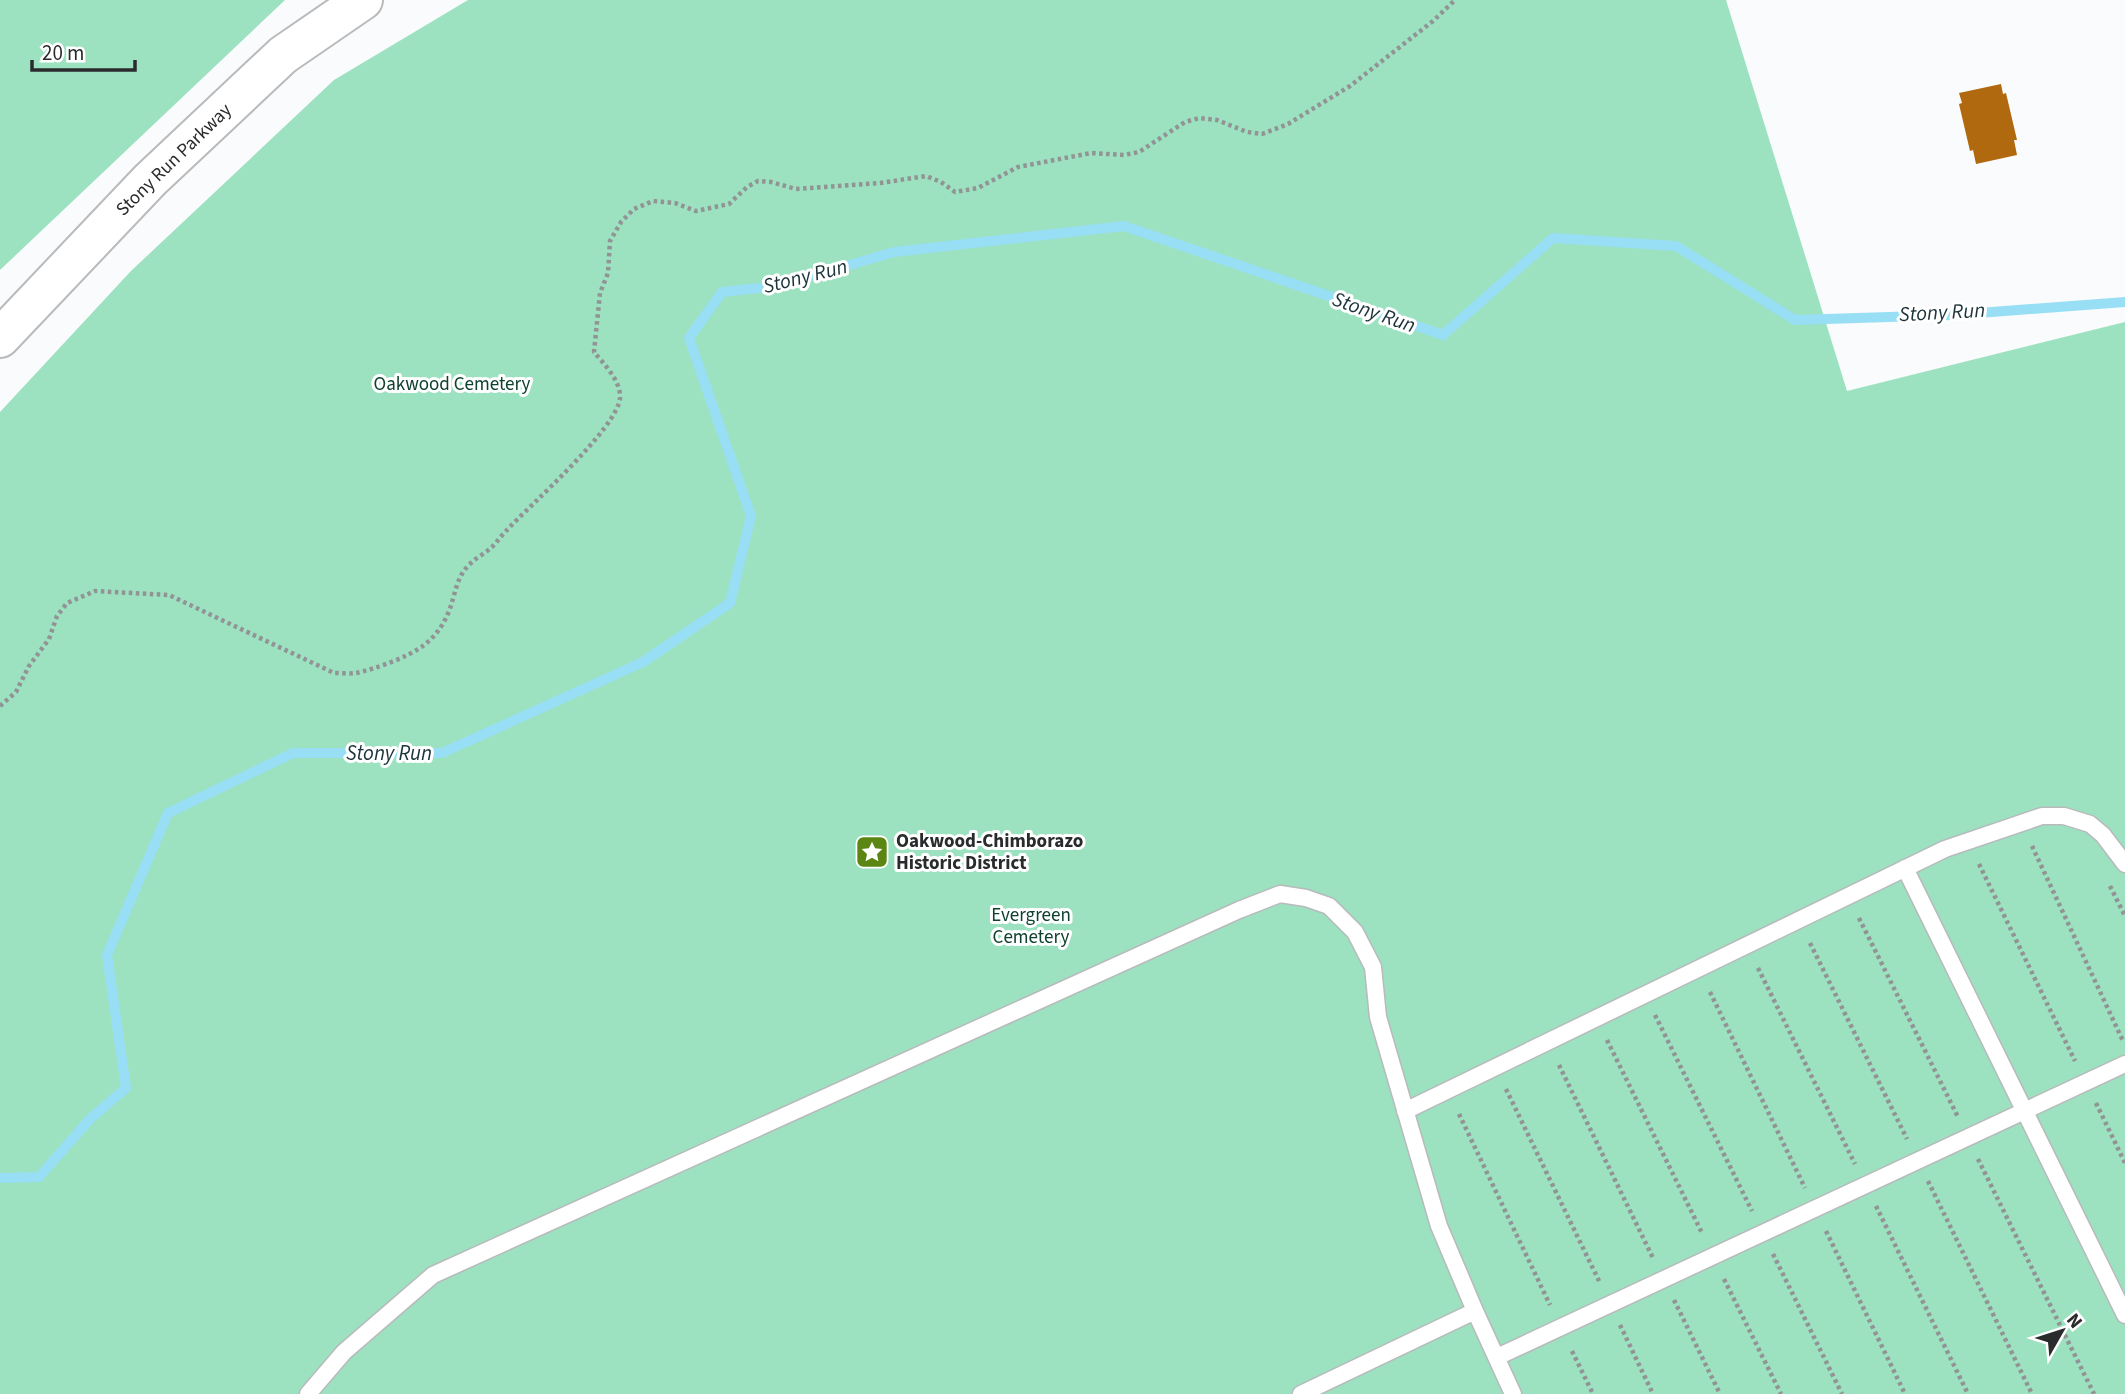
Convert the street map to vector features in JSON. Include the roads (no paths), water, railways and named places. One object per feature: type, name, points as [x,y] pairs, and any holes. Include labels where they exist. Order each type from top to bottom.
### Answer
[{"type":"street","name":"Stony Run Parkway","points":[[0,338],[150,180],[283,55],[363,0]]},
{"type":"lane","points":[[1405,1111],[1945,849],[1968,841],[2042,816],[2064,816],[2090,824],[2103,835],[2125,864]]},
{"type":"lane","points":[[1905,869],[2125,1315]]},
{"type":"lane","points":[[307,1394],[344,1352],[433,1275],[1280,894],[1306,898],[1329,906],[1355,932],[1373,967],[1378,1017],[1439,1226],[1513,1394]]},
{"type":"lane","points":[[1497,1357],[2125,1065]]},
{"type":"lane","points":[[1301,1394],[1475,1311]]},
{"type":"waterway","name":"Stony Run","points":[[0,1178],[39,1177],[90,1119],[126,1088],[107,955],[168,813],[293,753],[442,753],[643,662],[730,603],[751,516],[689,338],[722,292],[778,286],[894,252],[1124,226],[1443,335],[1553,238],[1676,246],[1795,320],[1952,315],[2125,302]]},
{"type":"place","name":"Oakwood-Chimborazo Historic District","points":[[872,852]]},
{"type":"park label","name":"Oakwood Cemetery","points":[[452,384]]},
{"type":"park label","name":"Evergreen Cemetery","points":[[1031,926]]}]
